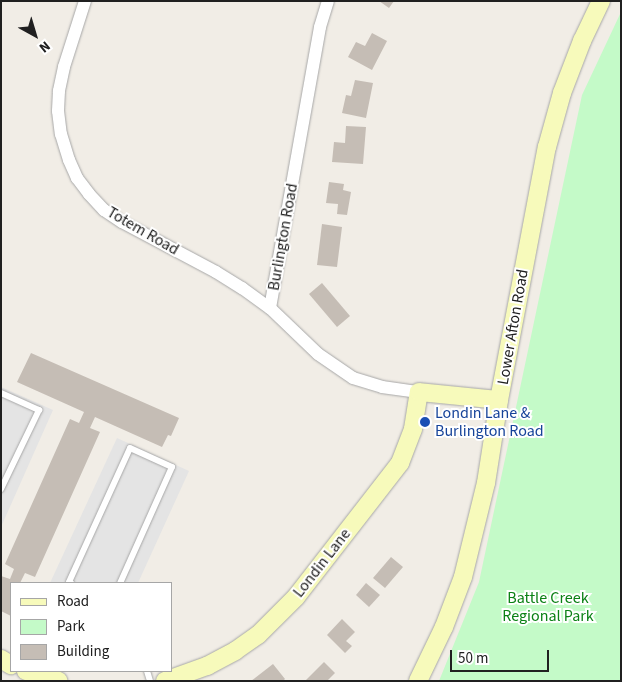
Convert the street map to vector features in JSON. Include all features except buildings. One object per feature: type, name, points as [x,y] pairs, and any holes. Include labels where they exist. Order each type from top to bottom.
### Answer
[{"type":"main road","name":"Lower Afton Road","points":[[418,681],[444,627],[463,577],[486,483],[499,400],[547,147],[562,93],[582,41],[601,1]]},
{"type":"main road","name":"Burlington Road","points":[[419,392],[499,400]]},
{"type":"main road","name":"Londin Lane","points":[[165,681],[207,666],[235,651],[258,635],[296,597],[400,463],[414,429],[419,392]]},
{"type":"main road","points":[[29,672],[58,681]]},
{"type":"street","name":"Totem Road","points":[[85,1],[64,67],[59,91],[58,111],[61,134],[77,178],[104,210],[122,222],[216,272],[270,308]]},
{"type":"street","name":"Burlington Road","points":[[328,1],[320,27],[270,308],[318,354],[353,378],[373,385],[419,392]]},
{"type":"lane","points":[[1,393],[39,410],[1,489]]},
{"type":"lane","points":[[69,582],[130,448],[172,467],[120,582]]},
{"type":"green space","name":"Battle Creek Regional Park","points":[[621,12],[621,681],[439,681],[479,582],[582,95]]},
{"type":"shaded area","points":[[1,387],[53,410],[1,527]]},
{"type":"shaded area","points":[[117,438],[189,471],[138,582],[50,582]]},
{"type":"place","name":"Londin Lane & Burlington Road","points":[[425,422]]}]
